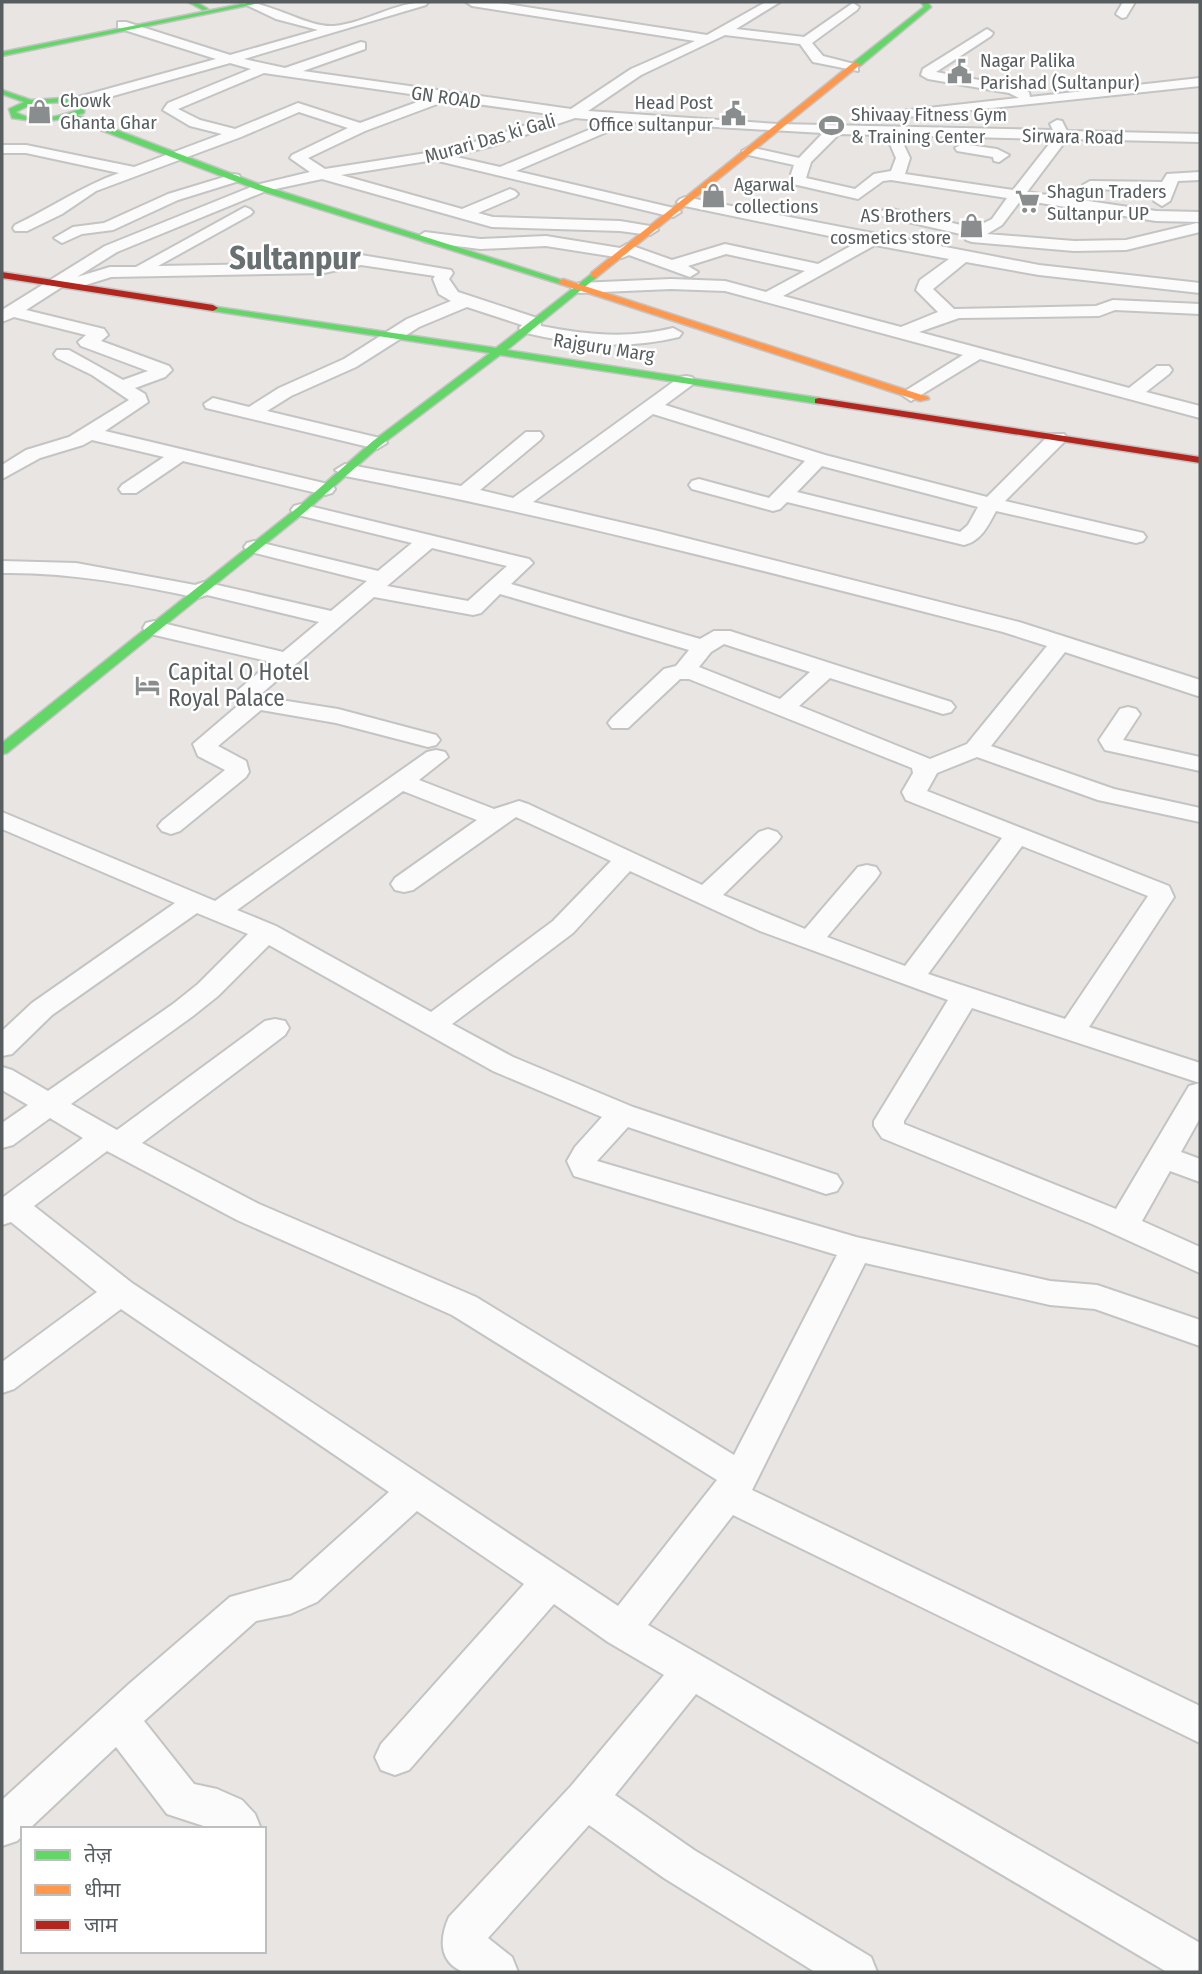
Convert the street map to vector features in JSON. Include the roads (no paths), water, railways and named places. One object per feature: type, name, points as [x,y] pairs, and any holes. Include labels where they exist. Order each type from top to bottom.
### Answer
[{"type":"street","points":[[126,26],[198,5],[250,2],[280,16],[333,30]]},
{"type":"street","points":[[2,52],[250,2]]},
{"type":"street","points":[[422,2],[226,59],[74,109],[40,121],[9,118],[18,106],[46,100],[74,109],[175,157],[261,188],[425,237],[1036,435]]},
{"type":"street","points":[[472,2],[508,4],[709,39]]},
{"type":"street","name":"Murari Das ki Gali","points":[[63,285],[111,249],[261,188],[324,174],[433,156],[487,143],[574,114],[636,72],[709,39],[774,2]]},
{"type":"street","points":[[1122,14],[1129,2]]},
{"type":"street","points":[[2,750],[301,510],[377,443],[579,288],[929,4]]},
{"type":"street","points":[[724,31],[804,41],[853,7]]},
{"type":"street","name":"GN ROAD","points":[[126,26],[263,69],[633,125],[778,128]]},
{"type":"street","points":[[950,314],[924,290],[926,284],[956,257],[974,234],[997,222],[1062,136],[1050,106],[1012,90],[928,75],[928,72],[987,33]]},
{"type":"street","points":[[804,41],[818,59],[853,68]]},
{"type":"street","points":[[287,72],[361,46]]},
{"type":"street","points":[[236,134],[195,123],[170,110],[173,106],[263,69]]},
{"type":"street","points":[[778,128],[1200,82]]},
{"type":"street","points":[[2,92],[30,102]]},
{"type":"street","points":[[445,97],[360,128],[297,158],[324,174],[462,215],[499,223],[620,226],[650,230]]},
{"type":"street","points":[[21,228],[57,211],[84,192],[133,171],[236,134],[298,107],[360,128]]},
{"type":"street","points":[[500,172],[611,126],[633,125]]},
{"type":"street","name":"Sirwara Road","points":[[778,128],[833,132],[1200,138]]},
{"type":"street","points":[[999,158],[1002,155],[997,153],[931,144],[897,144],[833,132],[803,163],[798,173],[798,181],[853,194],[861,193],[879,177],[894,175],[1156,216],[1200,217]]},
{"type":"street","points":[[487,143],[534,157]]},
{"type":"street","points":[[894,175],[903,158],[897,144]]},
{"type":"street","points":[[2,149],[26,149],[133,171]]},
{"type":"street","points":[[749,151],[803,163]]},
{"type":"street","points":[[433,156],[679,207],[956,257],[1128,281],[1200,288]]},
{"type":"street","points":[[1156,216],[1175,176],[1200,177]]},
{"type":"street","points":[[62,238],[79,230],[107,227],[173,197],[234,178]]},
{"type":"street","points":[[1090,185],[1168,187]]},
{"type":"street","points":[[462,215],[510,194]]},
{"type":"street","points":[[140,270],[237,215],[286,195]]},
{"type":"street","points":[[887,213],[974,234],[1074,246],[1126,245],[1200,227]]},
{"type":"street","points":[[2,224],[111,249]]},
{"type":"street","points":[[425,237],[480,244],[546,241],[624,251],[673,265],[725,286],[1200,412]]},
{"type":"street","points":[[769,296],[873,240]]},
{"type":"street","points":[[673,265],[725,248],[819,269]]},
{"type":"street","points":[[477,256],[445,273],[441,279],[445,290],[464,302],[531,326],[578,339],[648,341],[673,333]]},
{"type":"street","points":[[6,314],[63,285],[94,275],[140,270],[324,268],[361,260],[445,273]]},
{"type":"street","name":"Rajguru Marg","points":[[2,275],[1200,460]]},
{"type":"street","points":[[1113,305],[1128,281]]},
{"type":"street","points":[[579,288],[671,284],[725,286]]},
{"type":"street","points":[[251,413],[285,392],[349,363],[422,319],[464,302]]},
{"type":"street","points":[[902,332],[950,314],[1099,311],[1113,305],[1200,309]]},
{"type":"street","points":[[6,314],[98,333],[99,335],[87,342],[163,370],[122,386]]},
{"type":"street","points":[[911,395],[978,353]]},
{"type":"street","points":[[2,474],[33,454],[68,444],[137,405],[138,398],[122,386],[62,354]]},
{"type":"street","points":[[1134,393],[1163,370]]},
{"type":"street","points":[[516,505],[686,381]]},
{"type":"street","points":[[213,404],[377,443]]},
{"type":"street","points":[[650,407],[818,459],[991,504],[1136,537]]},
{"type":"street","points":[[88,433],[325,489]]},
{"type":"street","points":[[464,493],[533,436]]},
{"type":"street","points":[[783,495],[960,539],[972,535],[991,504],[1057,438]]},
{"type":"street","points":[[129,489],[179,456]]},
{"type":"street","points":[[699,485],[768,505],[776,504],[818,459]]},
{"type":"street","points":[[345,470],[464,493],[654,536],[998,623],[1200,688]]},
{"type":"street","points":[[254,547],[471,609],[520,566],[520,561],[301,510]]},
{"type":"street","points":[[2,1047],[42,1009],[401,782],[432,749],[338,716],[246,698],[247,693],[428,540]]},
{"type":"street","points":[[2,568],[32,565],[98,570],[336,620]]},
{"type":"street","points":[[498,587],[703,647]]},
{"type":"street","points":[[153,628],[289,660]]},
{"type":"street","points":[[684,671],[703,647],[722,636],[943,707]]},
{"type":"street","points":[[926,769],[976,749],[1061,643]]},
{"type":"street","points":[[784,708],[826,669]]},
{"type":"street","points":[[620,723],[672,674],[684,671],[921,763],[926,769]]},
{"type":"street","points":[[171,826],[237,772],[237,766],[207,751],[205,744],[256,702]]},
{"type":"street","points":[[1128,714],[1111,740],[1114,745],[1200,764]]},
{"type":"street","points":[[976,749],[1107,795],[1200,815]]},
{"type":"street","points":[[926,769],[923,779],[915,789],[915,795],[1160,892],[1161,897],[1072,1030]]},
{"type":"street","points":[[401,782],[496,818]]},
{"type":"street","points":[[404,884],[496,818],[519,809],[628,858],[705,897],[810,940],[1200,1073]]},
{"type":"street","points":[[2,820],[266,932],[503,1064],[622,1114],[826,1183]]},
{"type":"street","points":[[705,897],[768,837]]},
{"type":"street","points":[[912,976],[1016,837]]},
{"type":"street","points":[[432,1025],[563,928],[628,858]]},
{"type":"street","points":[[810,940],[867,873]]},
{"type":"street","points":[[2,1138],[190,1006],[266,932]]},
{"type":"street","points":[[965,995],[889,1121],[889,1126],[904,1137],[1123,1225],[1200,1261]]},
{"type":"street","points":[[275,1028],[7,1210],[120,1292],[622,1630],[1200,1967]]},
{"type":"street","points":[[2,1077],[112,1140],[248,1212],[464,1306],[734,1486],[1200,1725]]},
{"type":"street","points":[[1123,1225],[1200,1093]]},
{"type":"street","points":[[622,1114],[586,1154],[582,1161],[584,1168],[856,1249],[1049,1293],[1097,1297],[1200,1333]]},
{"type":"street","points":[[1163,1157],[1200,1171]]},
{"type":"street","points":[[622,1630],[734,1486],[856,1249]]},
{"type":"street","points":[[2,1380],[120,1292]]},
{"type":"street","points":[[2,1827],[117,1719],[243,1609],[255,1604],[296,1597],[415,1491]]},
{"type":"street","points":[[395,1757],[550,1582]]},
{"type":"street","points":[[479,1967],[463,1945],[461,1939],[464,1932],[586,1799],[691,1671]]},
{"type":"street","points":[[117,1719],[182,1800],[216,1808],[227,1814],[239,1827]]},
{"type":"street","points":[[586,1799],[679,1864],[856,1972]]},
{"type":"place","name":"Nagar Palika Parishad (Sultanpur)","points":[[960,71]]},
{"type":"place","name":"Chowk Ghanta Ghar","points":[[40,111]]},
{"type":"place","name":"Head Post Office sultanpur","points":[[733,113]]},
{"type":"place","name":"Shivaay Fitness Gym & Training Center","points":[[831,125]]},
{"type":"place","name":"Agarwal collections","points":[[714,195]]},
{"type":"place","name":"Shagun Traders Sultanpur UP","points":[[1027,202]]},
{"type":"place","name":"AS Brothers cosmetics store","points":[[971,226]]},
{"type":"place","name":"Capital O Hotel Royal Palace","points":[[148,685]]},
{"type":"district","name":"Sultanpur","points":[[295,258]]}]
